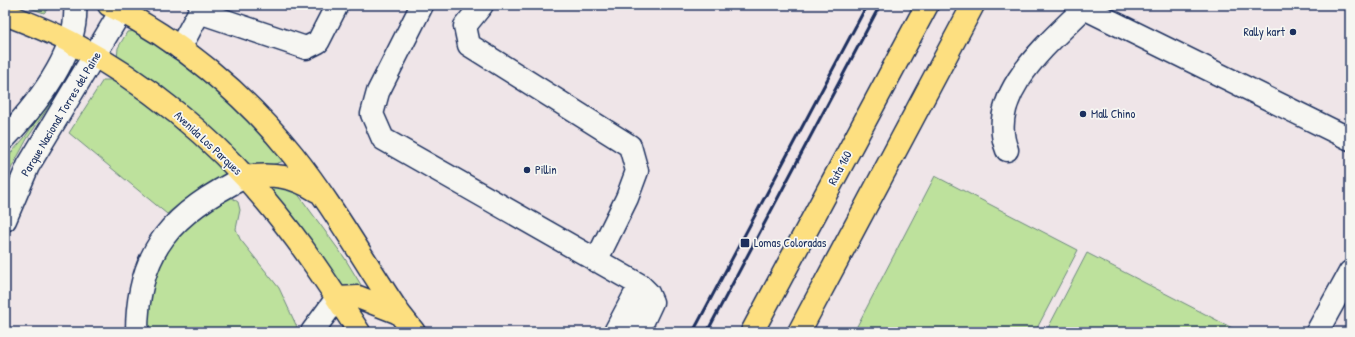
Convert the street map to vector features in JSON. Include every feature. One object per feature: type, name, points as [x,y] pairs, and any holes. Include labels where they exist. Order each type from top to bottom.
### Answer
[{"type":"main road","name":"Ruta 160","points":[[752,332],[927,5]]},
{"type":"main road","points":[[799,332],[973,5]]},
{"type":"main road","points":[[116,8],[180,48],[235,93],[263,119],[294,156],[320,192],[399,313],[414,332]]},
{"type":"main road","name":"Avenida Los Parques","points":[[5,14],[71,42],[96,56],[126,75],[182,118],[214,146],[245,177],[287,226],[359,332]]},
{"type":"main road","points":[[245,177],[259,175],[286,177],[298,180],[320,192]]},
{"type":"main road","points":[[337,298],[358,297],[399,313]]},
{"type":"street","points":[[5,138],[48,84],[71,42],[76,22],[75,5]]},
{"type":"street","points":[[180,48],[201,9],[306,48],[318,42],[337,5]]},
{"type":"street","points":[[422,5],[378,92],[372,114],[383,139],[640,285],[648,293],[652,302],[638,332]]},
{"type":"street","points":[[482,5],[465,26],[469,45],[630,146],[637,171],[627,198],[596,261]]},
{"type":"street","points":[[1007,150],[1004,142],[1002,124],[1009,99],[1016,85],[1033,61],[1086,7],[1350,139]]},
{"type":"street","name":"Parque Nacional Torres del Paine","points":[[5,220],[28,166],[96,56],[116,8]]},
{"type":"street","points":[[137,332],[137,311],[142,282],[151,259],[160,243],[184,215],[198,203],[245,177]]},
{"type":"street","points":[[1317,332],[1343,302],[1350,272]]},
{"type":"street","points":[[616,332],[640,285]]},
{"type":"street","points":[[312,332],[337,298]]},
{"type":"green space","points":[[22,5],[51,5],[44,13]]},
{"type":"green space","points":[[137,31],[165,50],[219,91],[255,125],[284,161],[260,169],[254,167],[117,59],[118,48],[127,32]]},
{"type":"green space","points":[[68,74],[69,76],[27,139],[5,180],[5,160],[25,137]]},
{"type":"green space","points":[[103,80],[112,80],[133,93],[199,146],[229,174],[196,192],[167,214],[69,133]]},
{"type":"green space","points":[[935,176],[1078,250],[1035,332],[854,332]]},
{"type":"green space","points":[[269,186],[292,186],[344,257],[366,293],[346,291]]},
{"type":"green space","points":[[228,195],[238,202],[240,210],[236,229],[240,239],[279,288],[297,327],[294,332],[147,332],[146,319],[154,271],[182,224]]},
{"type":"green space","points":[[1087,253],[1238,331],[1046,332]]},
{"type":"railway","points":[[693,332],[867,5]]},
{"type":"railway","points":[[707,332],[880,5]]},
{"type":"place","name":"Rally kart","points":[[1293,32]]},
{"type":"place","name":"Mall Chino","points":[[1083,114]]},
{"type":"place","name":"Pillin","points":[[527,170]]},
{"type":"place","name":"Lomas Coloradas","points":[[745,243]]}]
